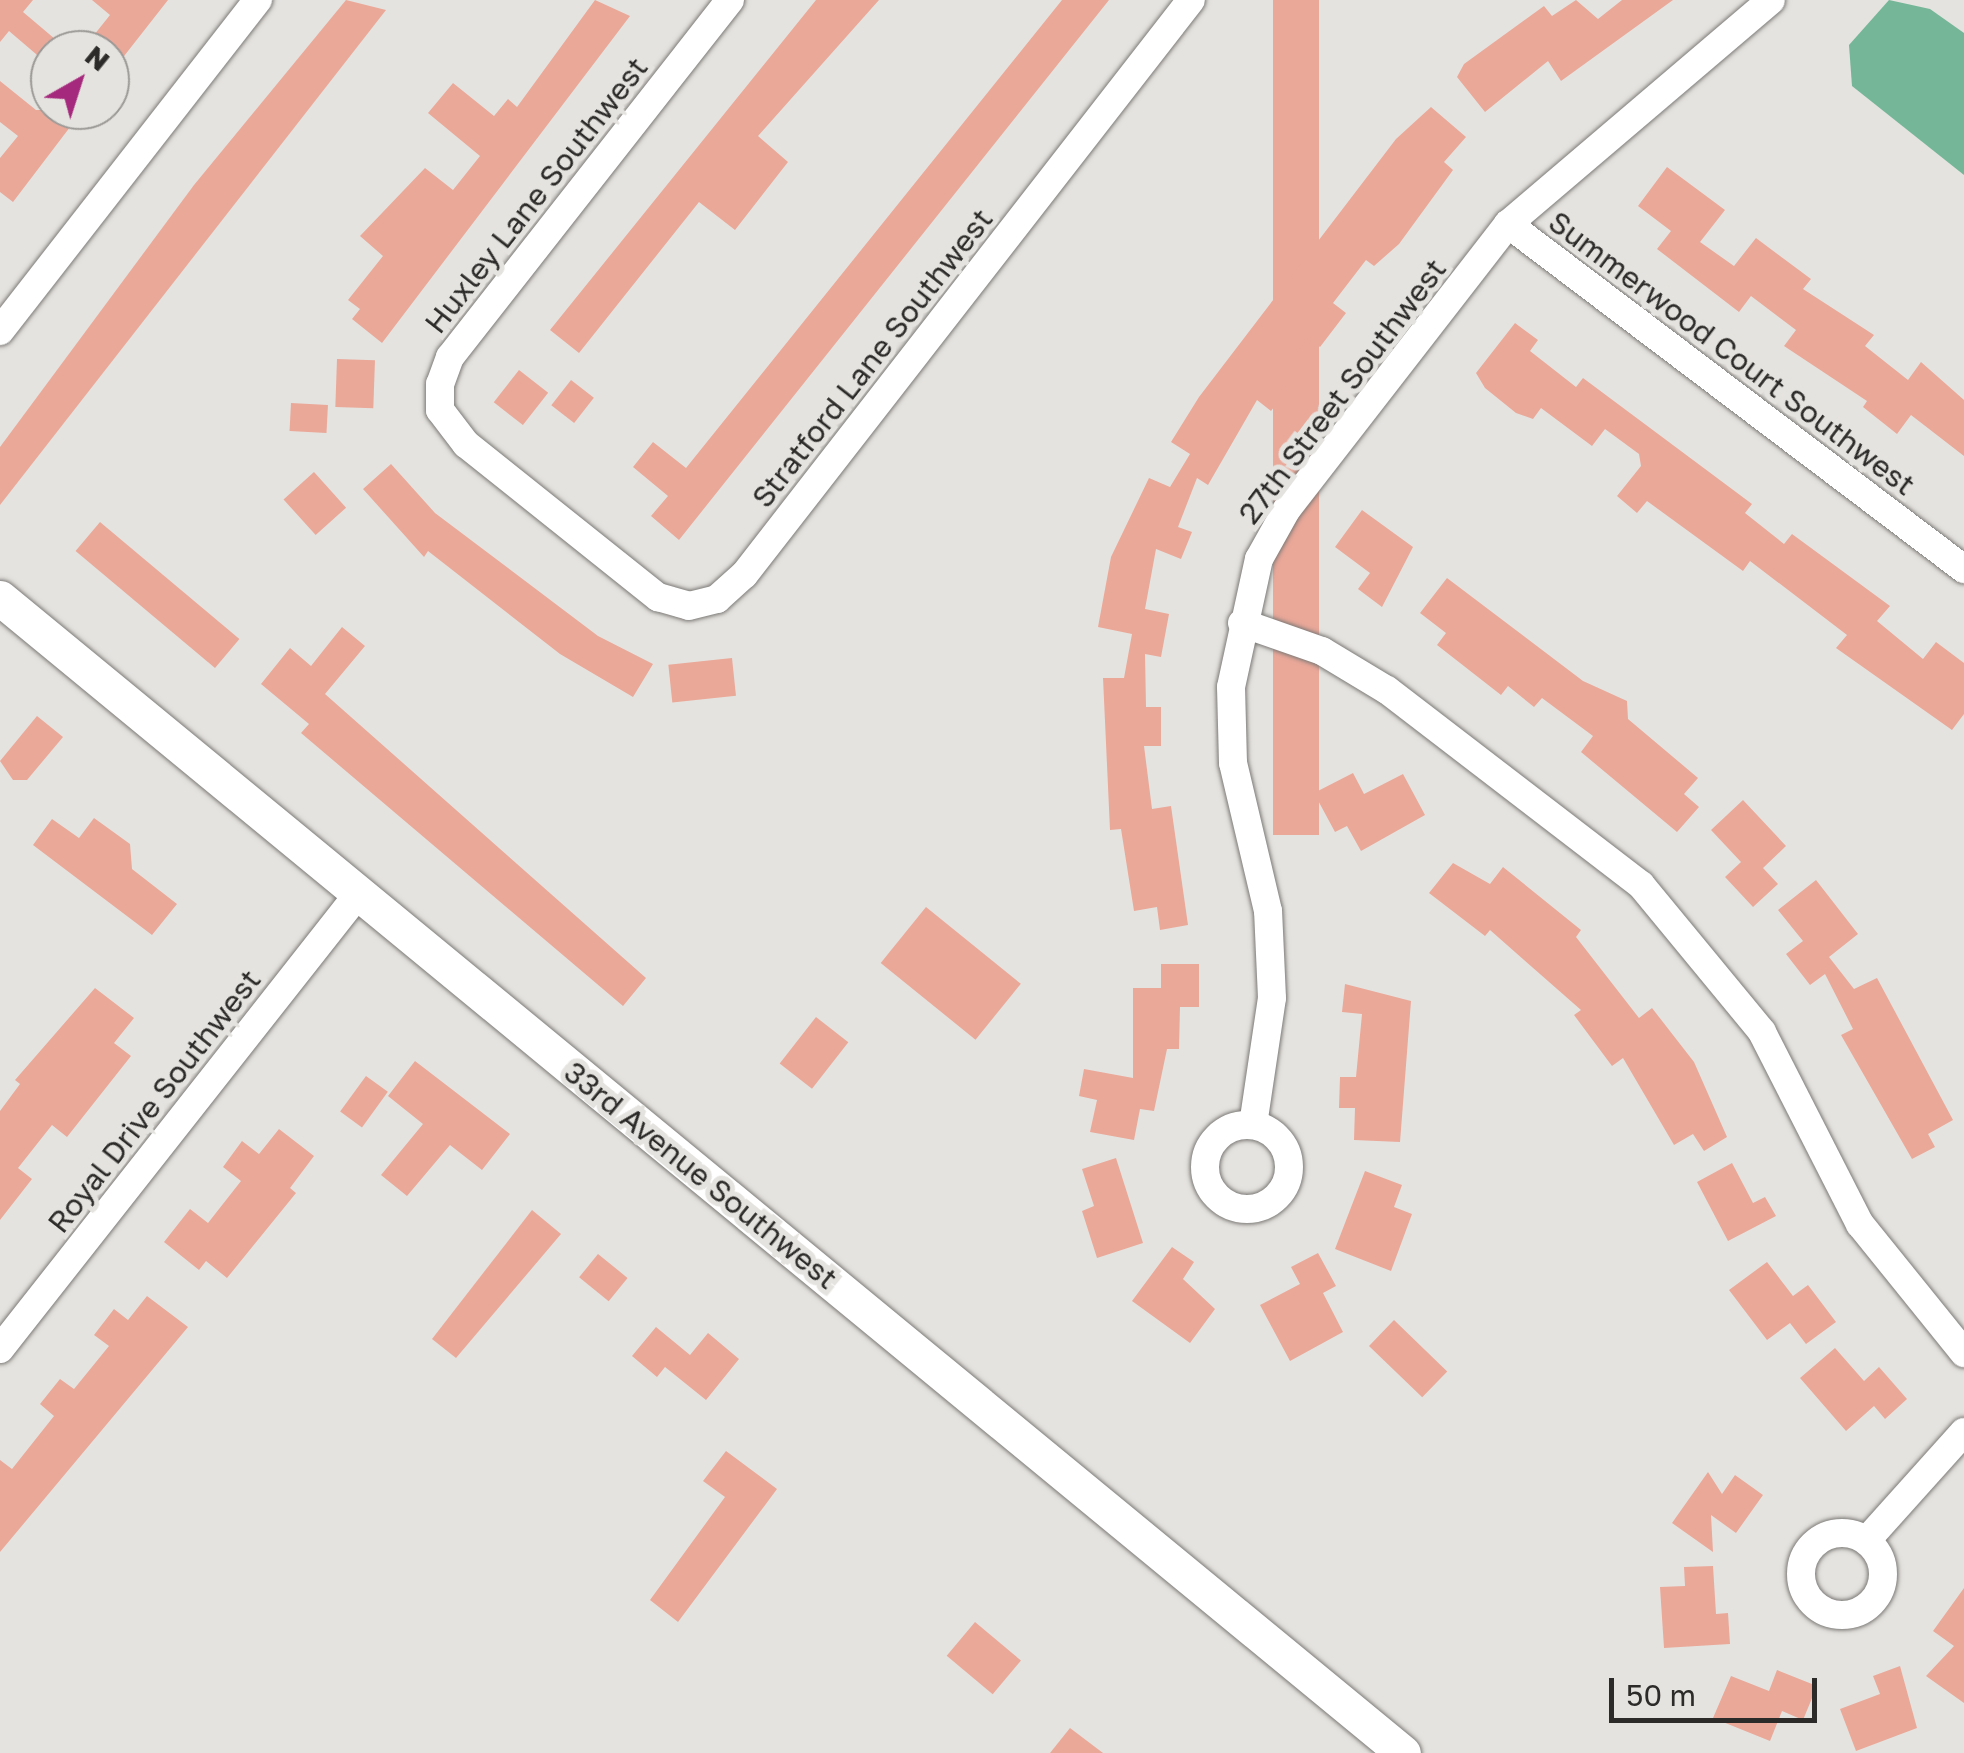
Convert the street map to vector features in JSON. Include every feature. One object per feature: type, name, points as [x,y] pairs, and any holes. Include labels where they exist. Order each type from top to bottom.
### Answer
[{"type":"street","points":[[0,331],[258,0]]},
{"type":"street","name":"Huxley Lane Southwest","points":[[554,518],[466,444],[440,410],[440,384],[450,357],[730,0]]},
{"type":"street","name":"Stratford Lane Southwest","points":[[554,518],[658,597],[689,606],[717,599],[1191,0]]},
{"type":"street","name":"27th Street Southwest","points":[[1253,1125],[1272,998],[1268,911],[1233,763],[1242,623],[1259,558],[1287,509],[1508,224],[1770,0]]},
{"type":"street","name":"Summerwood Court Southwest","points":[[1508,224],[1964,570]]},
{"type":"street","name":"33rd Avenue Southwest","points":[[0,598],[1403,1753]]},
{"type":"street","points":[[1242,623],[1322,651],[1387,690],[1640,884],[1762,1032],[1860,1224],[1964,1352]]},
{"type":"street","name":"Royal Drive Southwest","points":[[0,1349],[359,894]]},
{"type":"street","points":[[1866,1540],[1964,1432]]},
{"type":"green space","points":[[1889,0],[1930,9],[1964,33],[1964,175],[1852,86],[1849,45]]},
{"type":"building","points":[[0,0],[33,0],[23,12],[44,30],[30,30],[30,49],[9,31],[0,42]]},
{"type":"building","points":[[92,0],[168,0],[130,48],[130,30],[98,30],[110,15]]},
{"type":"building","points":[[346,0],[386,10],[0,505],[0,447],[194,185]]},
{"type":"building","points":[[595,0],[630,16],[382,343],[352,319],[360,309],[348,300],[383,256],[360,236],[425,168],[453,190],[480,156],[428,113],[453,83],[494,116],[508,99],[517,107]]},
{"type":"building","points":[[816,0],[879,0],[758,136],[788,162],[735,230],[699,202],[579,353],[550,330]]},
{"type":"building","points":[[1062,0],[1109,0],[679,540],[651,516],[668,496],[633,467],[653,442],[686,468]]},
{"type":"building","points":[[1273,0],[1319,0],[1319,835],[1273,835]]},
{"type":"building","points":[[1576,0],[1598,19],[1622,0],[1673,0],[1561,81],[1548,61],[1485,112],[1457,77],[1464,64],[1544,6],[1552,16]]},
{"type":"building","points":[[0,81],[30,105],[30,130],[68,130],[13,202],[0,192],[0,158],[18,136],[0,122]]},
{"type":"building","points":[[1431,107],[1466,137],[1444,162],[1453,170],[1399,244],[1374,266],[1366,260],[1333,303],[1346,313],[1320,347],[1308,338],[1276,380],[1288,389],[1271,411],[1257,400],[1208,485],[1197,478],[1178,527],[1192,532],[1181,559],[1156,549],[1145,609],[1169,614],[1161,657],[1145,654],[1146,707],[1161,707],[1161,746],[1144,746],[1152,809],[1171,806],[1188,925],[1160,930],[1157,907],[1134,911],[1121,829],[1110,830],[1103,678],[1124,678],[1132,634],[1098,627],[1111,557],[1149,478],[1170,487],[1190,454],[1171,442],[1199,397],[1396,139]]},
{"type":"building","points":[[1667,167],[1725,210],[1700,242],[1734,266],[1756,238],[1811,279],[1803,289],[1874,335],[1865,346],[1908,380],[1921,362],[1964,400],[1964,456],[1911,415],[1897,434],[1863,407],[1867,401],[1784,346],[1796,330],[1751,296],[1739,312],[1657,249],[1671,231],[1638,206]]},
{"type":"building","points":[[1515,323],[1538,340],[1530,351],[1576,387],[1583,378],[1752,504],[1745,513],[1784,544],[1792,534],[1890,606],[1877,621],[1923,659],[1936,642],[1964,663],[1964,714],[1952,730],[1836,648],[1847,635],[1750,561],[1743,571],[1647,501],[1637,513],[1617,496],[1641,466],[1639,454],[1605,429],[1592,446],[1541,408],[1533,419],[1516,413],[1485,388],[1476,373]]},
{"type":"building","points":[[337,359],[375,360],[373,408],[335,407]]},
{"type":"building","points":[[519,370],[548,393],[523,425],[494,402]]},
{"type":"building","points":[[571,380],[594,398],[574,423],[551,405]]},
{"type":"building","points":[[291,403],[328,405],[326,433],[290,431]]},
{"type":"building","points":[[391,464],[435,513],[598,636],[653,664],[633,697],[560,654],[428,551],[424,557],[363,489]]},
{"type":"building","points":[[314,472],[346,508],[316,535],[284,499]]},
{"type":"building","points":[[1362,510],[1413,547],[1382,607],[1358,589],[1370,573],[1335,547]]},
{"type":"building","points":[[100,522],[239,639],[215,668],[76,551]]},
{"type":"building","points":[[1447,578],[1583,681],[1627,701],[1628,719],[1698,778],[1684,794],[1699,807],[1677,832],[1581,752],[1593,736],[1542,698],[1534,707],[1508,686],[1501,695],[1437,645],[1446,633],[1420,613]]},
{"type":"building","points":[[342,627],[365,646],[325,694],[646,978],[623,1006],[301,733],[309,724],[261,684],[290,648],[311,666]]},
{"type":"building","points":[[732,658],[736,696],[672,702],[668,665]]},
{"type":"building","points":[[37,716],[63,737],[27,780],[13,780],[0,761]]},
{"type":"building","points":[[1353,773],[1364,794],[1403,774],[1425,815],[1361,851],[1347,826],[1335,832],[1314,793]]},
{"type":"building","points":[[1743,800],[1786,846],[1763,868],[1778,884],[1753,907],[1725,877],[1741,862],[1711,830]]},
{"type":"building","points":[[94,818],[130,844],[132,869],[177,904],[152,935],[33,845],[52,819],[79,838]]},
{"type":"building","points":[[1453,863],[1490,884],[1503,867],[1581,930],[1576,937],[1639,1018],[1652,1008],[1694,1062],[1727,1137],[1704,1151],[1693,1134],[1674,1145],[1623,1058],[1612,1066],[1574,1015],[1581,1010],[1490,930],[1485,936],[1429,893]]},
{"type":"building","points":[[1816,880],[1858,934],[1829,957],[1854,989],[1877,978],[1953,1120],[1928,1134],[1935,1147],[1912,1159],[1841,1035],[1853,1029],[1825,974],[1810,985],[1786,954],[1803,941],[1778,910]]},
{"type":"building","points":[[926,907],[1021,984],[976,1040],[881,963]]},
{"type":"building","points":[[1161,964],[1199,964],[1199,1007],[1180,1007],[1179,1049],[1167,1049],[1154,1111],[1140,1109],[1134,1140],[1090,1132],[1097,1100],[1079,1096],[1084,1069],[1133,1078],[1133,988],[1161,988]]},
{"type":"building","points":[[1345,984],[1411,1001],[1400,1142],[1354,1140],[1355,1108],[1339,1108],[1340,1077],[1356,1077],[1362,1014],[1342,1012]]},
{"type":"building","points":[[95,988],[134,1018],[114,1043],[131,1056],[67,1137],[52,1125],[18,1168],[32,1179],[0,1220],[0,1111],[20,1084],[15,1080]]},
{"type":"building","points":[[816,1017],[848,1042],[812,1089],[780,1063]]},
{"type":"building","points":[[415,1061],[510,1134],[482,1170],[450,1145],[407,1196],[381,1175],[423,1124],[388,1096]]},
{"type":"building","points":[[366,1076],[388,1092],[362,1127],[340,1112]]},
{"type":"building","points":[[279,1129],[314,1156],[290,1188],[296,1193],[227,1278],[206,1261],[199,1270],[164,1242],[190,1209],[208,1223],[241,1181],[223,1167],[242,1141],[259,1154]]},
{"type":"building","points":[[1116,1158],[1143,1243],[1097,1258],[1082,1211],[1094,1206],[1082,1169]]},
{"type":"building","points":[[1732,1163],[1753,1203],[1765,1197],[1776,1216],[1728,1241],[1697,1182]]},
{"type":"building","points":[[1365,1171],[1402,1185],[1394,1207],[1412,1214],[1391,1271],[1335,1249]]},
{"type":"building","points":[[532,1210],[561,1234],[456,1358],[432,1339]]},
{"type":"building","points":[[1172,1247],[1194,1262],[1183,1279],[1215,1309],[1190,1343],[1132,1301]]},
{"type":"building","points":[[1318,1253],[1336,1286],[1323,1293],[1343,1332],[1290,1361],[1260,1305],[1300,1284],[1291,1267]]},
{"type":"building","points":[[598,1254],[628,1278],[609,1301],[579,1277]]},
{"type":"building","points":[[1767,1262],[1793,1296],[1808,1285],[1836,1322],[1806,1344],[1790,1323],[1767,1340],[1729,1290]]},
{"type":"building","points":[[147,1296],[188,1327],[0,1552],[0,1460],[12,1469],[54,1416],[40,1404],[60,1379],[74,1389],[109,1346],[94,1335],[114,1309],[128,1320]]},
{"type":"building","points":[[1394,1320],[1447,1371],[1422,1397],[1369,1346]]},
{"type":"building","points":[[656,1327],[690,1355],[708,1333],[739,1359],[706,1400],[665,1367],[657,1377],[632,1356]]},
{"type":"building","points":[[1835,1348],[1864,1381],[1879,1367],[1907,1399],[1885,1419],[1874,1406],[1846,1431],[1800,1378]]},
{"type":"building","points":[[726,1451],[777,1489],[678,1622],[650,1600],[725,1497],[703,1481]]},
{"type":"building","points":[[1708,1472],[1722,1494],[1735,1475],[1763,1495],[1736,1533],[1711,1515],[1713,1552],[1672,1523]]},
{"type":"building","points":[[1713,1566],[1716,1614],[1728,1613],[1730,1644],[1664,1648],[1660,1587],[1685,1586],[1684,1567]]},
{"type":"building","points":[[1964,1588],[1964,1703],[1926,1676],[1954,1646],[1933,1631]]},
{"type":"building","points":[[975,1622],[1021,1661],[993,1694],[947,1656]]},
{"type":"building","points":[[1900,1666],[1917,1728],[1856,1751],[1840,1709],[1880,1694],[1873,1676]]},
{"type":"building","points":[[1777,1670],[1817,1686],[1803,1720],[1782,1711],[1770,1741],[1713,1718],[1731,1676],[1769,1691]]},
{"type":"building","points":[[1070,1728],[1103,1753],[1050,1753]]}]
